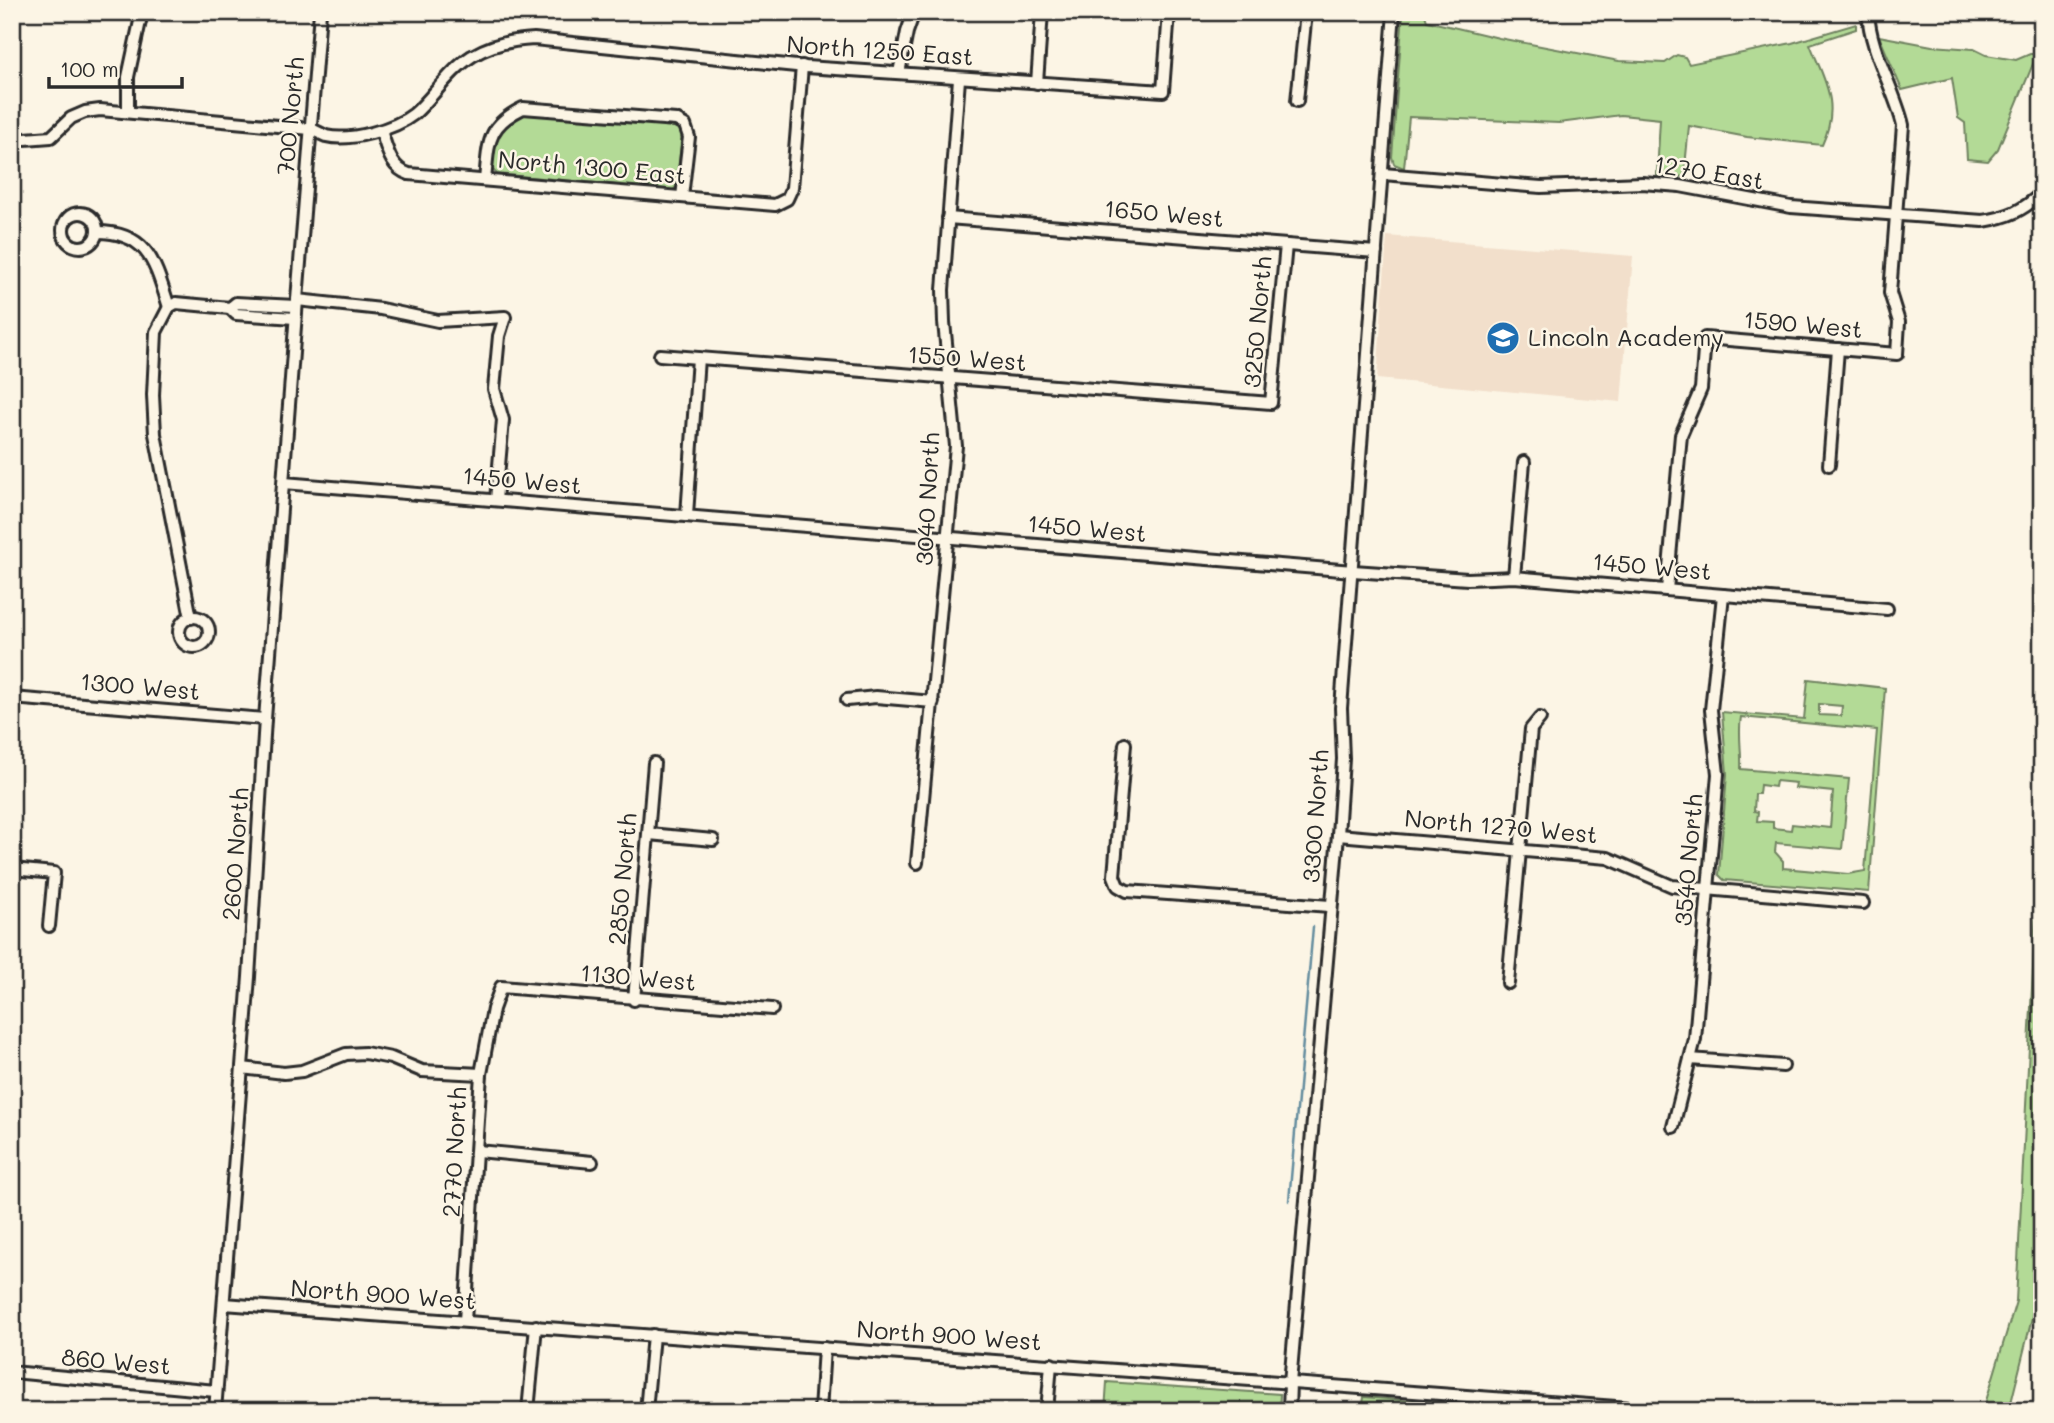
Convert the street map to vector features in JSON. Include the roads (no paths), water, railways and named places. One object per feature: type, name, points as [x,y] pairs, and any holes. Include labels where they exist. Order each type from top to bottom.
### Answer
[{"type":"street","points":[[128,112],[128,77],[142,12]]},
{"type":"street","name":"700 North","points":[[296,308],[320,12]]},
{"type":"street","points":[[899,73],[914,12]]},
{"type":"street","points":[[1037,83],[1042,12]]},
{"type":"street","name":"North 1250 East","points":[[381,131],[413,115],[442,83],[472,56],[512,40],[534,39],[959,79],[1163,91],[1169,12]]},
{"type":"street","points":[[1297,102],[1306,12]]},
{"type":"street","name":"3300 North","points":[[1289,1411],[1338,835],[1343,759],[1341,708],[1394,12]]},
{"type":"street","points":[[1868,12],[1873,46],[1898,102],[1903,125],[1897,215]]},
{"type":"street","name":"North 1300 East","points":[[381,131],[394,165],[409,174],[775,205],[786,199],[792,188],[802,66]]},
{"type":"street","name":"3040 North","points":[[917,863],[956,446],[943,290],[959,79]]},
{"type":"street","points":[[485,180],[489,140],[503,118],[523,108],[676,120],[685,125],[689,137],[682,197]]},
{"type":"street","points":[[12,140],[51,136],[71,118],[85,112],[128,112],[311,129],[327,136],[352,136],[381,131]]},
{"type":"street","name":"1270 East","points":[[1383,174],[1541,187],[1642,183],[1680,186],[1791,207],[1983,221],[2006,218],[2026,207],[2042,193]]},
{"type":"street","name":"1590 West","points":[[1667,590],[1681,435],[1701,389],[1705,338],[1896,354],[1899,322],[1890,293],[1897,215]]},
{"type":"street","name":"1650 West","points":[[948,218],[1376,251]]},
{"type":"street","points":[[97,232],[126,235],[142,245],[156,267],[169,307]]},
{"type":"street","name":"3250 North","points":[[1271,403],[1286,245]]},
{"type":"street","points":[[191,618],[155,434],[153,395],[156,332],[169,307],[176,303],[230,307],[236,314],[296,308],[381,309],[438,321],[505,317],[499,336],[495,389],[503,420],[496,500]]},
{"type":"street","name":"2600 North","points":[[215,1411],[296,308]]},
{"type":"street","points":[[1829,465],[1838,349]]},
{"type":"street","name":"1550 West","points":[[660,355],[1271,403]]},
{"type":"street","points":[[687,516],[698,358]]},
{"type":"street","points":[[1514,577],[1524,462]]},
{"type":"street","name":"1450 West","points":[[284,483],[1353,571],[1468,579],[1514,577],[1887,609]]},
{"type":"street","name":"3540 North","points":[[1673,1127],[1695,1039],[1718,774],[1711,710],[1723,595]]},
{"type":"street","points":[[847,699],[876,697],[933,702]]},
{"type":"street","name":"1300 West","points":[[12,698],[265,719]]},
{"type":"street","points":[[1508,983],[1531,729],[1540,718]]},
{"type":"street","points":[[1125,744],[1114,876],[1118,886],[1127,891],[1331,906]]},
{"type":"street","name":"2850 North","points":[[634,1000],[654,762]]},
{"type":"street","points":[[649,834],[713,840]]},
{"type":"street","name":"North 1270 West","points":[[1338,835],[1608,858],[1672,886],[1863,903]]},
{"type":"street","points":[[12,869],[54,873],[49,926]]},
{"type":"street","name":"1130 West","points":[[501,987],[634,1000],[772,1009]]},
{"type":"street","name":"2770 North","points":[[465,1321],[481,1074],[493,1009],[501,987]]},
{"type":"street","points":[[242,1069],[284,1073],[302,1071],[346,1054],[365,1053],[391,1058],[422,1071],[481,1074]]},
{"type":"street","points":[[1690,1059],[1783,1066]]},
{"type":"street","points":[[478,1151],[592,1162]]},
{"type":"street","name":"North 900 West","points":[[224,1304],[1670,1411]]},
{"type":"street","points":[[528,1411],[536,1326]]},
{"type":"street","points":[[646,1411],[653,1335]]},
{"type":"street","points":[[820,1411],[824,1348]]},
{"type":"street","points":[[1047,1411],[1051,1364]]},
{"type":"street","name":"860 West","points":[[12,1373],[216,1391]]},
{"type":"waterway","points":[[1289,1201],[1313,927]]},
{"type":"place","name":"Lincoln Academy","points":[[1503,338]]}]
